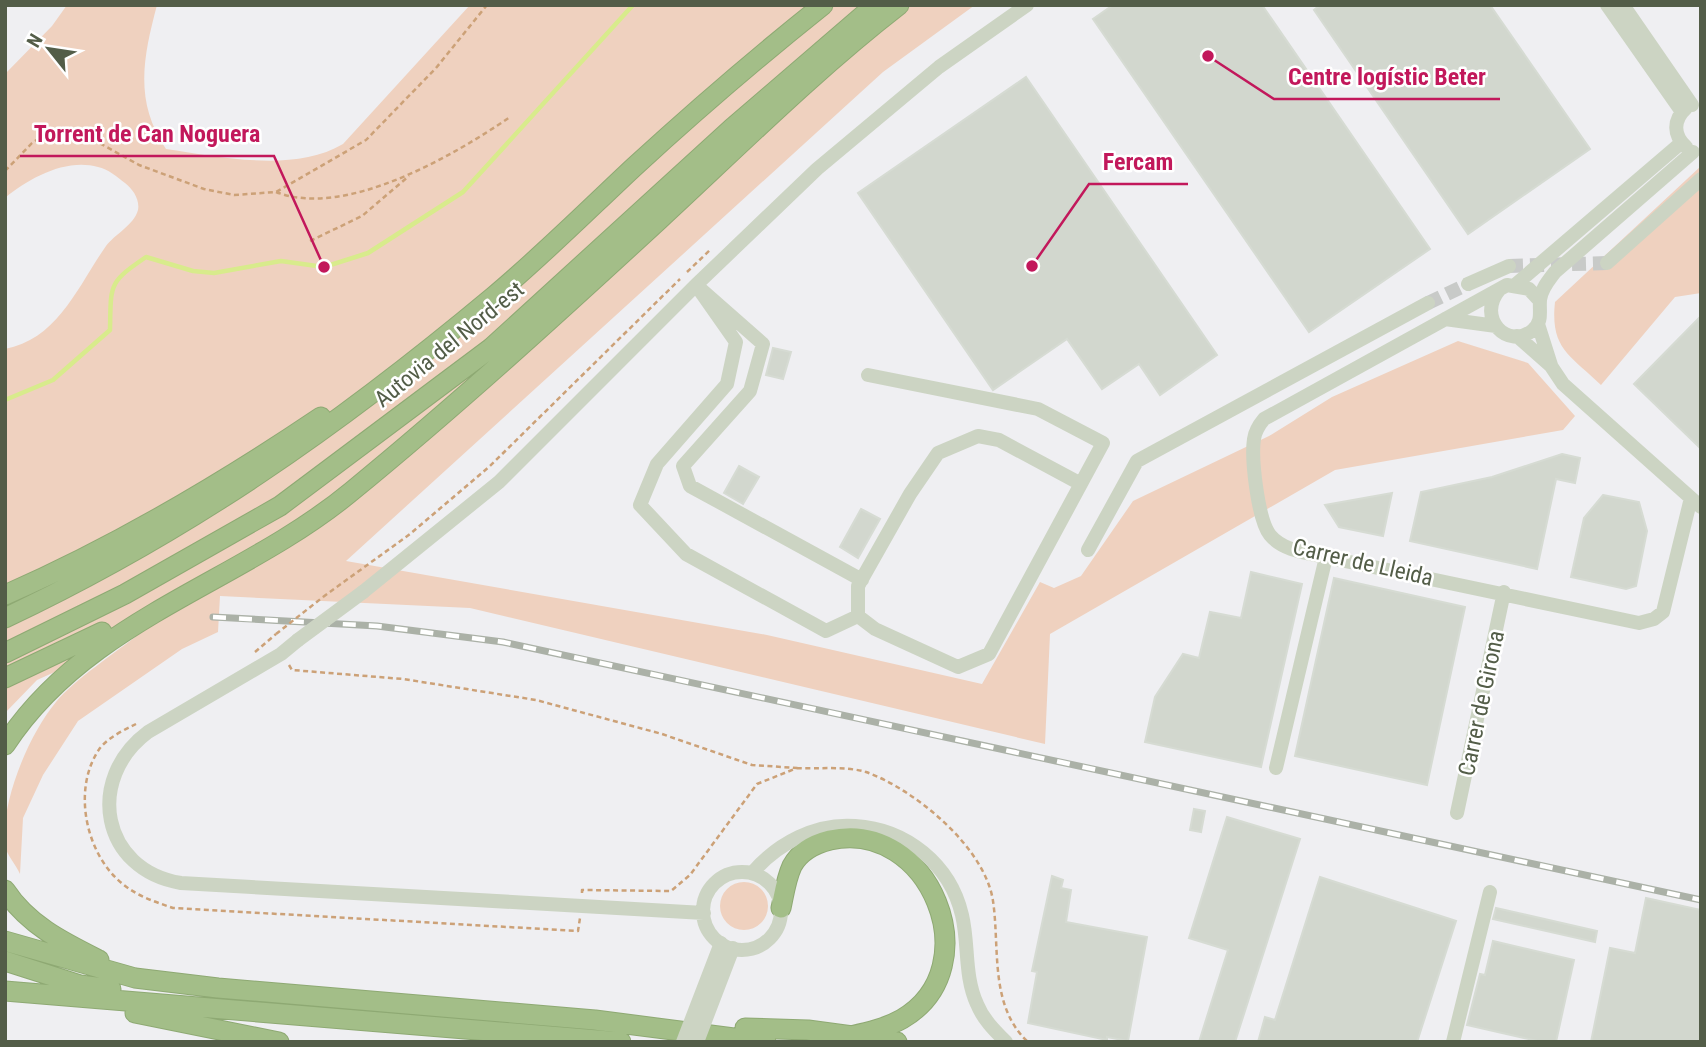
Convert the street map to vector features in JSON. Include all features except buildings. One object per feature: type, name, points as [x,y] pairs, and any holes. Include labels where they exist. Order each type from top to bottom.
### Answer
[{"type":"highway","name":"Autovia del Nord-est","points":[[5,618],[162,537],[274,466],[376,392],[465,319],[646,157],[823,5]]},
{"type":"highway","name":"Autovia del Nord-est","points":[[5,653],[125,594],[280,506],[491,348],[732,128],[875,5]]},
{"type":"highway","points":[[5,745],[24,716],[52,684],[100,645],[294,531],[349,494],[474,388],[824,67],[899,5]]},
{"type":"highway","points":[[5,595],[143,528],[234,476],[465,319]]},
{"type":"highway","points":[[5,678],[140,612],[237,554],[337,492],[474,388]]},
{"type":"highway","points":[[781,908],[793,865],[804,851],[819,843],[837,839],[855,839],[889,848],[912,863],[929,884],[945,923],[946,942],[935,982],[919,1005],[904,1017],[881,1029],[851,1036]]},
{"type":"highway","points":[[5,890],[13,902],[45,932],[135,978]]},
{"type":"highway","points":[[5,941],[135,978],[766,1042]]},
{"type":"highway","points":[[5,961],[79,985],[213,1007]]},
{"type":"highway","points":[[5,991],[621,1042]]},
{"type":"highway","points":[[5,999],[166,1018],[279,1042]]},
{"type":"highway","points":[[681,1035],[808,1030],[897,1042]]},
{"type":"street","points":[[704,913],[167,881],[140,865],[119,842],[110,822],[111,780],[124,754],[148,732],[281,654],[363,592],[499,482],[696,285],[827,161],[939,67],[1027,5]]},
{"type":"street","points":[[1607,5],[1692,107]]},
{"type":"street","points":[[1623,5],[1692,107]]},
{"type":"street","points":[[1551,366],[1538,324],[1539,301],[1544,285],[1555,272],[1697,152],[1681,143],[1676,127],[1692,107]]},
{"type":"street","points":[[1681,143],[1515,285],[1499,290],[1491,299],[1489,309],[1496,326],[1504,333],[1517,337],[1551,366],[1563,384],[1696,502]]},
{"type":"street","points":[[1607,263],[1701,179]]},
{"type":"street","points":[[1468,284],[1510,266]]},
{"type":"street","points":[[696,285],[763,344],[750,391],[683,466],[690,486],[862,580]]},
{"type":"street","points":[[696,285],[737,342],[727,384],[657,464],[640,505],[686,554],[826,631],[858,616]]},
{"type":"street","points":[[1515,285],[1529,289],[1539,301]]},
{"type":"street","name":"Carrer de Lleida","points":[[1499,290],[1273,412],[1258,427],[1253,450],[1262,519],[1269,535],[1279,543],[1326,557],[1504,592],[1639,623],[1654,619],[1663,612],[1696,502]]},
{"type":"street","points":[[1088,550],[1137,461],[1429,303]]},
{"type":"street","points":[[1446,319],[1496,326]]},
{"type":"street","points":[[1517,337],[1528,333],[1538,324]]},
{"type":"street","points":[[858,616],[875,629],[958,667],[989,654],[1103,443],[1038,409],[869,375]]},
{"type":"street","points":[[858,616],[858,586],[910,494],[938,453],[978,436],[999,440],[1081,484]]},
{"type":"street","points":[[1276,768],[1326,557]]},
{"type":"street","name":"Carrer de Girona","points":[[1457,813],[1504,592]]},
{"type":"street","points":[[752,873],[782,846],[826,826],[868,826],[891,832],[917,846],[936,863],[952,889],[962,914],[968,975],[976,1003],[988,1024],[1006,1042]]},
{"type":"street","points":[[736,872],[752,873],[775,888],[781,908],[777,928],[763,943],[753,948],[727,946],[709,931],[704,913],[709,891],[720,879],[736,872]]},
{"type":"street","points":[[1453,1042],[1490,892]]},
{"type":"street","points":[[681,1035],[727,946]]},
{"type":"street","points":[[697,1042],[727,946]]},
{"type":"path","points":[[276,192],[366,141],[436,68],[487,5]]},
{"type":"path","points":[[5,172],[32,142],[41,137],[72,134],[94,140],[139,165],[204,189],[234,195],[276,192],[315,201],[339,197],[411,174],[466,147],[510,117]]},
{"type":"path","points":[[310,240],[362,216],[411,174]]},
{"type":"path","points":[[250,656],[269,637],[323,597]]},
{"type":"path","points":[[139,722],[102,745],[88,774],[85,797],[92,841],[105,863],[123,884],[147,899],[173,908],[578,931],[582,890],[671,891],[690,875],[757,784],[797,768],[752,765],[662,734],[536,700],[403,679],[292,670],[269,637]]},
{"type":"path","points":[[1020,1035],[1028,1042]]},
{"type":"shaded area","points":[[67,5],[157,5],[145,61],[145,96],[149,114],[166,149],[233,159],[280,160],[324,153],[343,144],[470,5],[975,5],[883,72],[346,561],[767,635],[982,684],[1040,582],[1054,588],[1081,576],[1133,501],[1269,436],[1332,397],[1458,341],[1528,363],[1575,416],[1563,430],[1335,470],[1050,634],[1045,744],[470,608],[220,596],[218,632],[182,649],[78,721],[43,775],[23,818],[20,874],[5,846],[5,829],[12,790],[27,750],[56,702],[84,676],[139,634],[37,680],[5,713],[5,349],[23,343],[53,323],[76,294],[106,246],[132,220],[138,210],[138,202],[131,188],[105,170],[86,165],[73,165],[48,172],[25,183],[5,198],[5,74],[52,26]]},
{"type":"shaded area","points":[[1701,166],[1701,293],[1675,297],[1601,385],[1564,350],[1559,341],[1554,318],[1555,302]]},
{"type":"shaded area","points":[[744,882],[753,883],[761,889],[767,897],[767,915],[761,923],[753,929],[744,930],[735,929],[727,923],[721,915],[720,906],[721,897],[727,889],[735,883]]},
{"type":"waterway","points":[[5,400],[53,380],[110,330],[114,286],[124,273],[146,257],[193,271],[214,273],[281,261],[324,267],[368,253],[463,192],[633,5]]},
{"type":"tunnel","points":[[1509,266],[1607,263]]},
{"type":"tunnel","points":[[1428,303],[1468,284]]},
{"type":"railway","points":[[213,617],[377,626],[503,642],[1701,900]]},
{"type":"place","name":"Centre logístic Beter","points":[[1208,56]]},
{"type":"place","name":"Fercam","points":[[1032,266]]},
{"type":"place","name":"Torrent de Can Noguera","points":[[324,267]]}]
